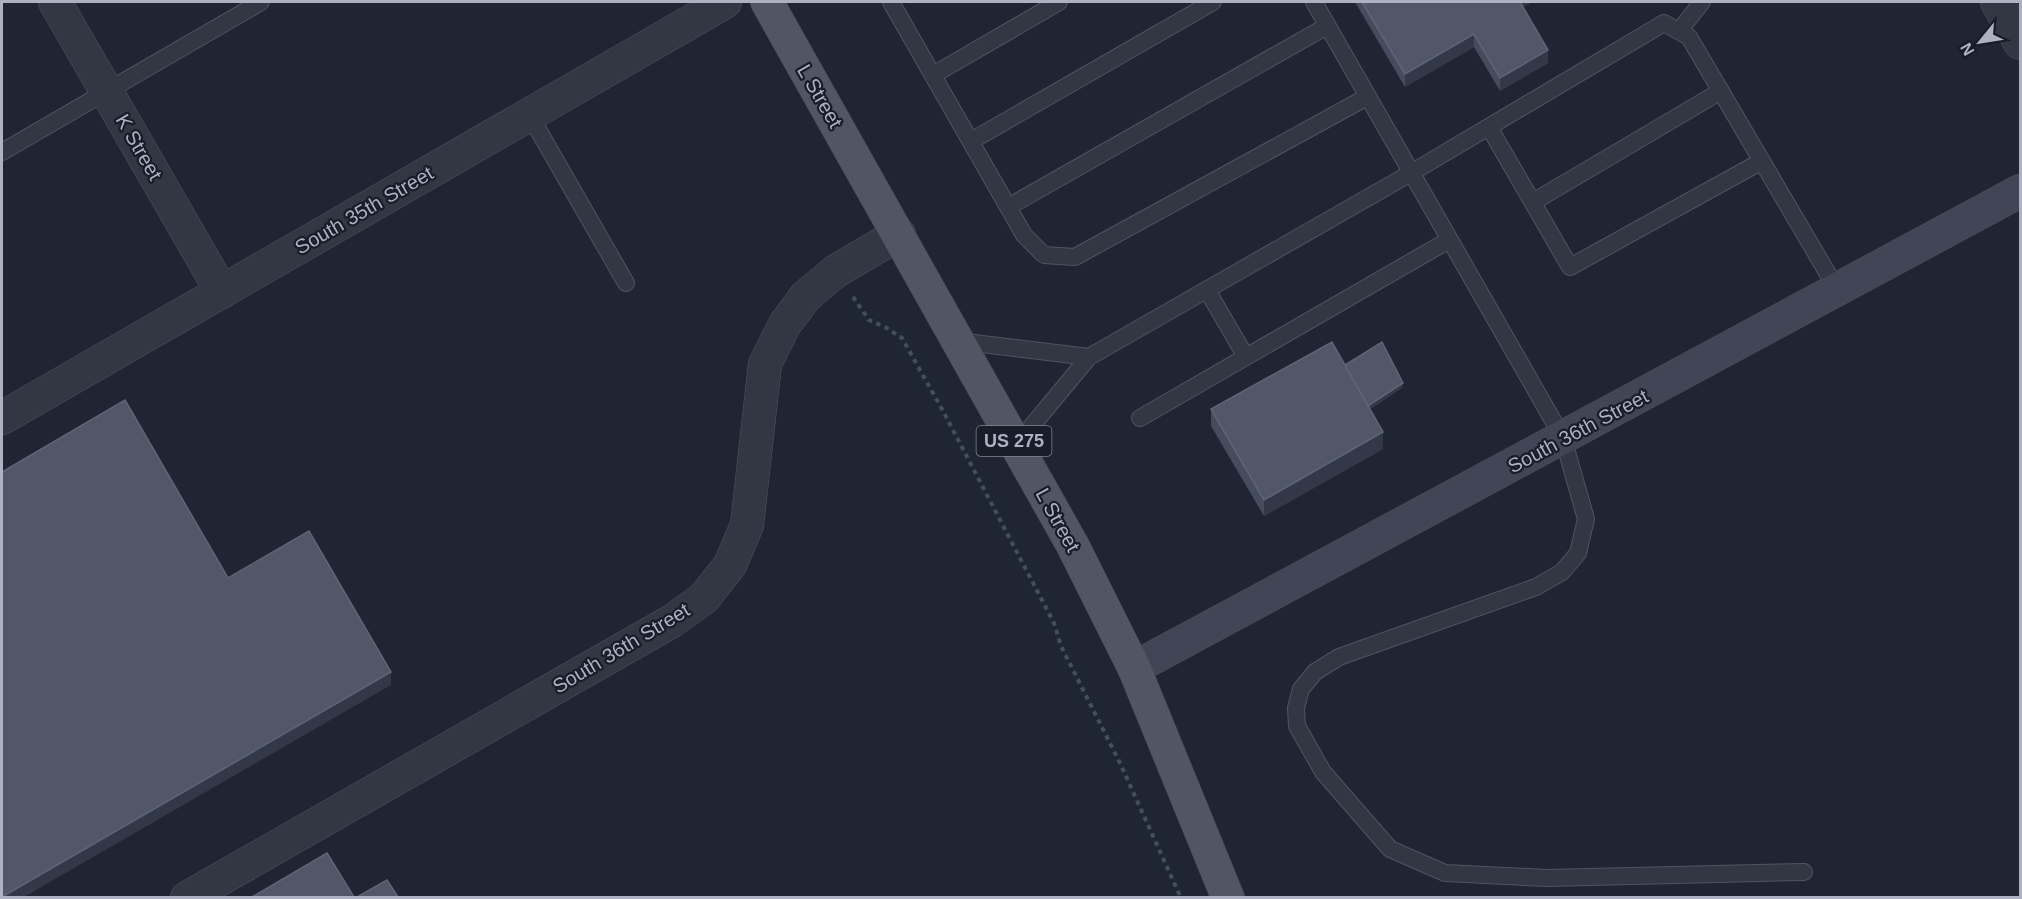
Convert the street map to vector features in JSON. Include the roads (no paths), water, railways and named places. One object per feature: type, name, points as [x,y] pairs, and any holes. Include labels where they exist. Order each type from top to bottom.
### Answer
[{"type":"main road","name":"L Street","points":[[767,2],[1073,546],[1134,668],[1228,897]]},
{"type":"main road","name":"South 36th Street","points":[[1134,668],[2020,191]]},
{"type":"street","name":"K Street","points":[[55,2],[222,292]]},
{"type":"street","name":"South 35th Street","points":[[2,418],[725,2]]},
{"type":"street","points":[[1997,2],[2020,43]]},
{"type":"street","name":"South 36th Street","points":[[187,897],[672,621],[704,598],[730,565],[747,525],[765,364],[785,324],[806,296],[836,271],[899,234]]},
{"type":"lane","points":[[2,152],[261,2]]},
{"type":"lane","points":[[933,75],[1059,2]]},
{"type":"lane","points":[[970,141],[1213,2]]},
{"type":"lane","points":[[1314,2],[1563,438],[1586,519],[1578,553],[1562,572],[1536,587],[1339,657],[1315,672],[1301,689],[1296,708],[1298,726],[1323,772],[1390,849],[1445,873],[1547,878],[1804,872]]},
{"type":"lane","points":[[1679,31],[1702,2]]},
{"type":"lane","points":[[897,4],[933,75],[1024,235],[1044,255],[1075,257],[1367,97]]},
{"type":"lane","points":[[1016,445],[1089,357],[1411,173],[1664,23],[1689,37],[1838,291]]},
{"type":"lane","points":[[1008,207],[1327,26]]},
{"type":"lane","points":[[1533,202],[1721,91]]},
{"type":"lane","points":[[530,114],[626,283]]},
{"type":"lane","points":[[1489,127],[1570,267],[1762,161]]},
{"type":"lane","points":[[1140,417],[1449,240]]},
{"type":"lane","points":[[1207,290],[1246,357]]},
{"type":"lane","points":[[958,341],[1089,357]]}]
